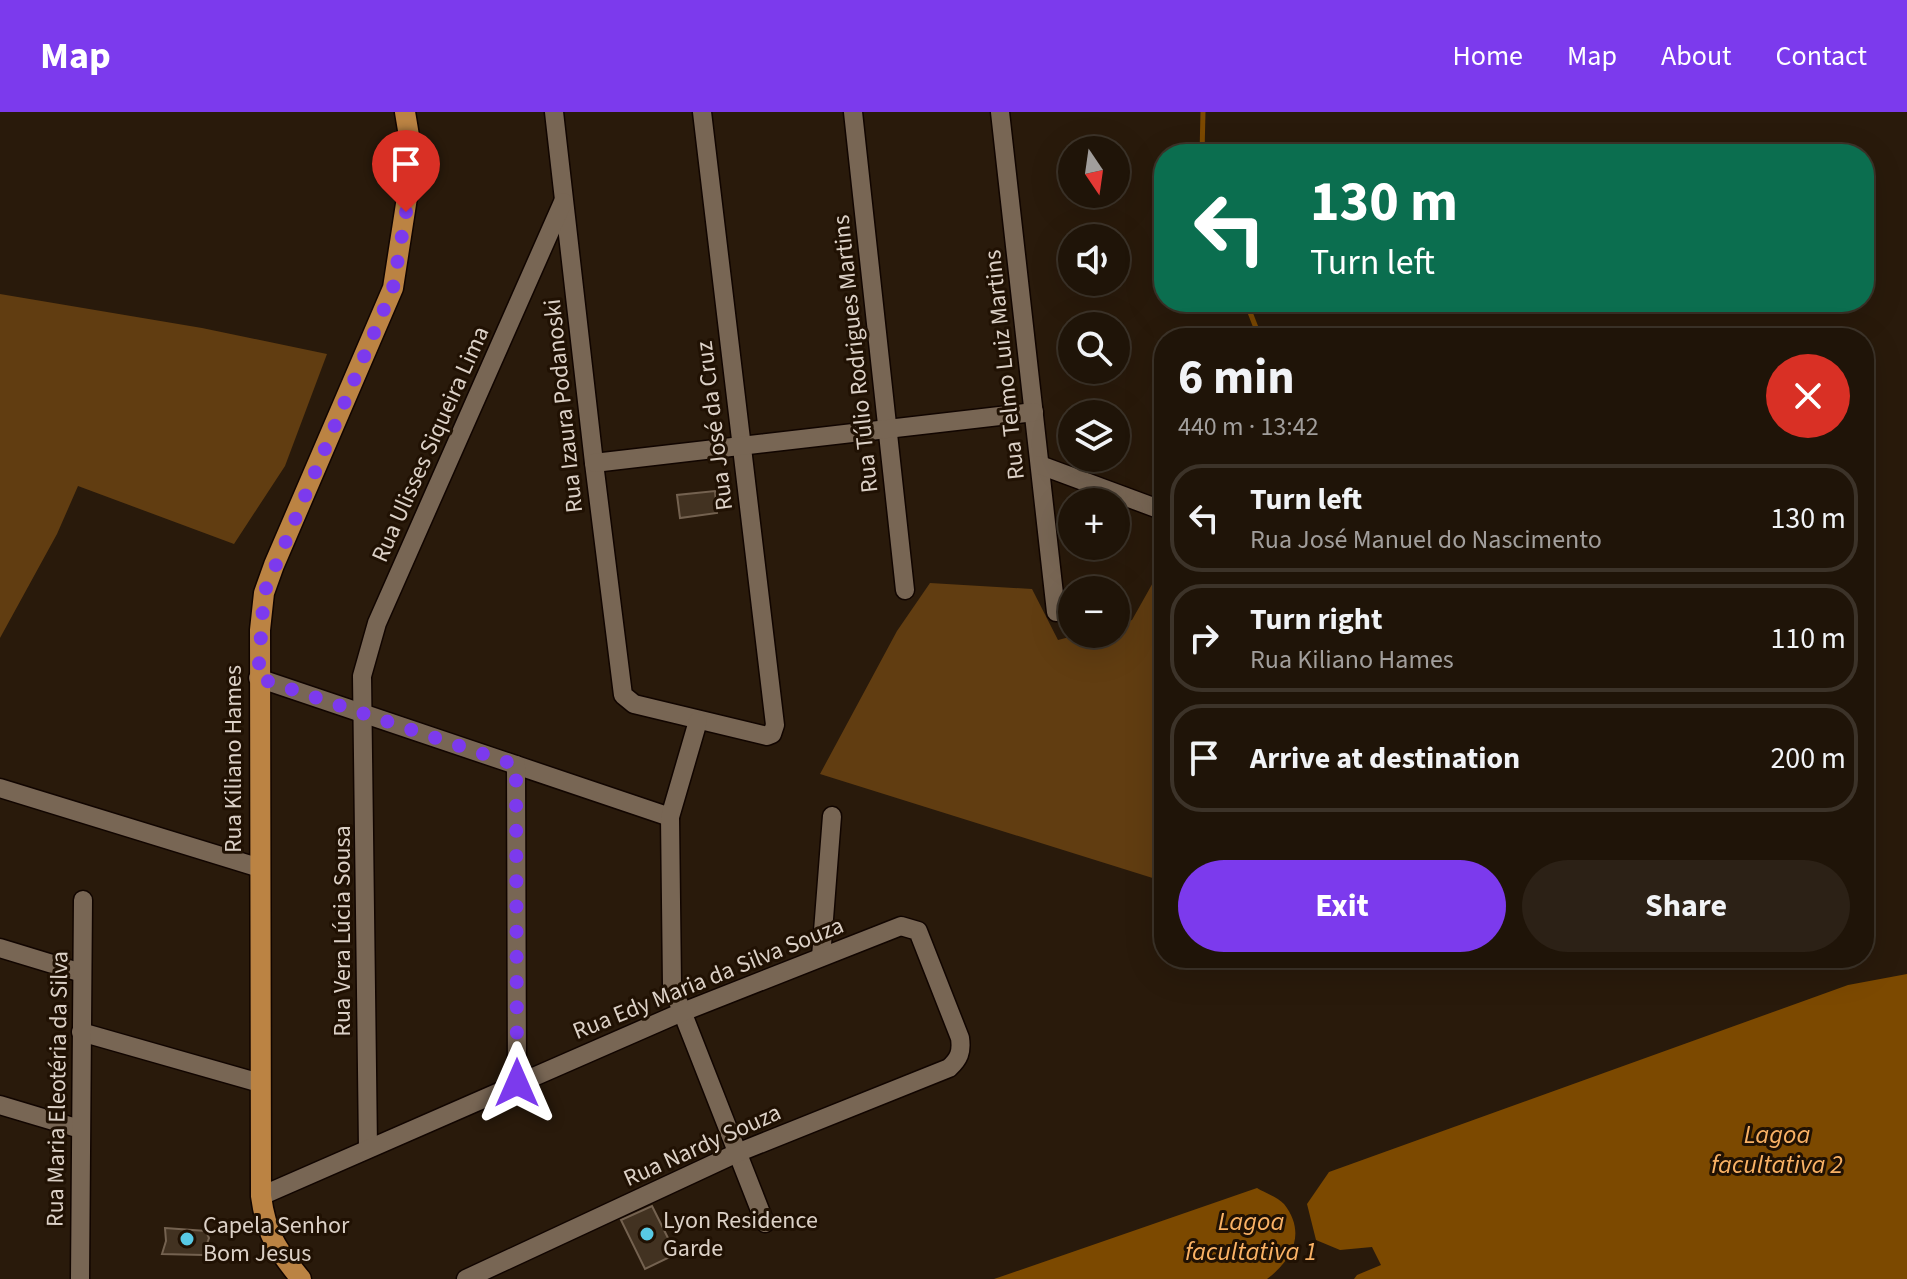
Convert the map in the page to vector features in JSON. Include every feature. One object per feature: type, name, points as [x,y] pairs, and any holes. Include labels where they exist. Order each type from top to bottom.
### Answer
[{"type":"main road","name":"Rua Kiliano Hames","points":[[301,1279],[275,1246],[265,1224],[261,1196],[258,678],[264,593],[393,288],[410,178],[410,142],[405,112]]},
{"type":"street","name":"Rua Izaura Podanoski","points":[[554,112],[623,695],[634,704],[698,721]]},
{"type":"street","name":"Rua José da Cruz","points":[[698,721],[767,736],[772,734],[775,725],[702,112]]},
{"type":"street","name":"Rua Túlio Rodrigues Martins","points":[[853,112],[905,590]]},
{"type":"street","name":"Rua Telmo Luiz Martins","points":[[1000,112],[1056,612]]},
{"type":"street","name":"Rua Ulisses Siqueira Lima","points":[[364,714],[362,676],[377,623],[564,199]]},
{"type":"street","points":[[594,463],[1034,412]]},
{"type":"street","points":[[1040,465],[1154,507]]},
{"type":"street","points":[[258,678],[670,817]]},
{"type":"street","name":"Rua Vera Lúcia Sousa","points":[[364,714],[368,1148]]},
{"type":"street","points":[[698,721],[670,817],[672,986],[680,1013],[765,1223]]},
{"type":"street","points":[[516,765],[517,1083]]},
{"type":"street","points":[[0,788],[260,868]]},
{"type":"street","points":[[821,957],[832,816]]},
{"type":"street","name":"Rua Maria Eleotéria da Silva","points":[[80,1279],[83,900]]},
{"type":"street","name":"Rua Edy Maria da Silva Souza","points":[[261,1196],[680,1013],[901,926],[910,926],[924,940],[960,1038],[962,1049],[958,1060]]},
{"type":"street","points":[[0,948],[82,973]]},
{"type":"street","points":[[81,1032],[260,1083]]},
{"type":"street","name":"Rua Nardy Souza","points":[[466,1279],[737,1153],[949,1068],[958,1060]]},
{"type":"street","points":[[0,1105],[80,1129]]},
{"type":"shaded area","points":[[0,294],[202,328],[327,354],[285,466],[234,544],[78,486],[57,534],[0,638]]},
{"type":"shaded area","points":[[1154,581],[1154,878],[820,774],[897,631],[930,583],[1032,589],[1058,640],[1058,648],[1130,648],[1130,620]]},
{"type":"water","name":"Lagoa facultativa 2","points":[[1907,974],[1907,1279],[1354,1279],[1381,1265],[1372,1247],[1340,1250],[1316,1240],[1307,1204],[1329,1172],[1848,985]]},
{"type":"water","name":"Lagoa facultativa 1","points":[[1257,1188],[1284,1204],[1295,1225],[1294,1245],[1289,1255],[1267,1279],[994,1279]]},
{"type":"building","points":[[715,491],[717,513],[680,518],[677,495]]},
{"type":"building","name":"Lyon Residence Garde","points":[[652,1206],[676,1254],[645,1269],[621,1220]]},
{"type":"building","name":"Capela Senhor Bom Jesus","points":[[165,1228],[206,1231],[209,1238],[203,1255],[162,1254],[166,1241]]},
{"type":"waterway","points":[[1202,144],[1203,112]]},
{"type":"waterway","points":[[1250,312],[1256,328]]},
{"type":"place","name":"Lyon Residence Garde","points":[[647,1234]]},
{"type":"place","name":"Capela Senhor Bom Jesus","points":[[187,1239]]},
{"type":"route","points":[[406,212],[397,250],[393,288],[264,593],[258,678],[516,765],[517,1083]]}]
